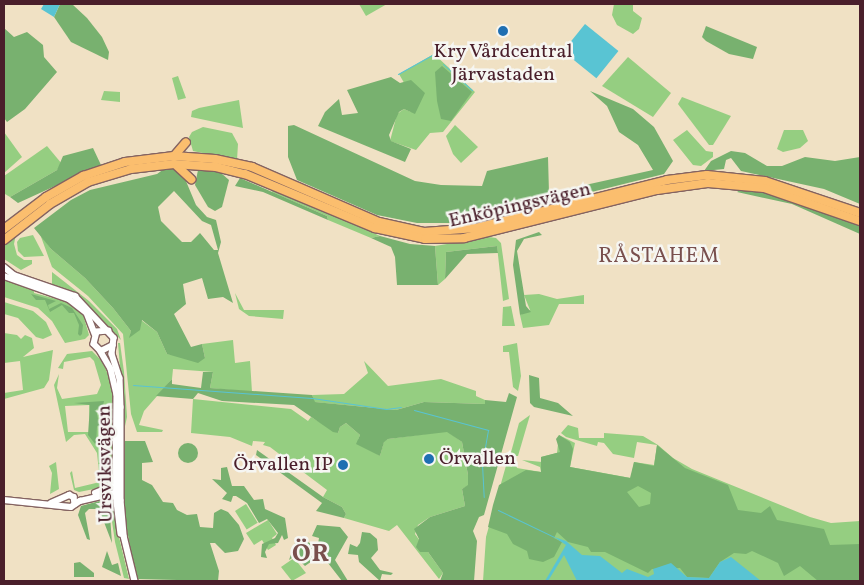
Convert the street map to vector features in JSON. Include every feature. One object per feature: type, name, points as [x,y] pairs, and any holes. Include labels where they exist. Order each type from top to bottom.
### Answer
[{"type":"main road","points":[[196,157],[186,142],[174,160],[185,170],[191,179],[192,171],[202,165]]},
{"type":"main road","name":"Enköpingsvägen","points":[[4,240],[50,204],[88,182],[132,168],[196,157],[252,168],[379,222],[424,232],[476,228],[681,178],[707,175],[765,180],[860,213]]},
{"type":"main road","name":"Enköpingsvägen","points":[[4,230],[46,197],[83,176],[125,162],[174,160],[257,178],[374,228],[424,240],[478,235],[689,184],[727,184],[764,188],[860,221]]},
{"type":"main road","points":[[676,186],[681,178],[689,184]]},
{"type":"street","points":[[4,267],[14,274],[75,296],[109,331],[114,338],[113,345],[108,350],[100,350],[94,344],[95,334],[87,313],[69,299],[4,276]]},
{"type":"street","points":[[95,334],[109,331]]},
{"type":"street","name":"Ursviksvägen","points":[[113,345],[112,354],[120,378],[117,492],[124,536],[135,581]]},
{"type":"street","name":"Ursviksvägen","points":[[100,350],[111,370],[117,394],[117,492],[131,581]]},
{"type":"street","points":[[95,493],[113,483],[116,458]]},
{"type":"street","points":[[50,503],[65,498],[95,493],[117,492]]},
{"type":"street","points":[[4,500],[66,506],[96,496],[117,492]]},
{"type":"street","points":[[74,497],[75,504]]},
{"type":"street","points":[[65,498],[66,506]]},
{"type":"green space","points":[[60,4],[72,4],[87,18],[102,37],[109,52],[108,60],[71,42],[54,17]]},
{"type":"green space","points":[[359,4],[387,4],[366,16]]},
{"type":"green space","points":[[614,4],[633,4],[633,11],[642,18],[639,29],[633,34],[617,25],[612,15]]},
{"type":"green space","points":[[706,26],[757,47],[753,59],[729,54],[706,41],[702,37]]},
{"type":"green space","points":[[4,28],[14,37],[27,32],[43,45],[44,57],[57,72],[25,109],[7,122],[4,118]]},
{"type":"green space","points":[[434,54],[475,92],[443,132],[430,133],[416,150],[390,141],[397,114],[404,109],[411,112],[407,88],[399,74]]},
{"type":"green space","points":[[628,57],[671,93],[653,117],[602,86]]},
{"type":"green space","points":[[442,66],[472,92],[451,121],[441,119],[437,101],[435,72]]},
{"type":"green space","points":[[178,76],[186,98],[178,100],[172,78]]},
{"type":"green space","points":[[391,77],[400,83],[411,80],[425,93],[415,114],[404,109],[399,112],[389,135],[391,141],[411,149],[405,162],[318,126],[325,112],[339,99],[342,115],[358,113],[347,90]]},
{"type":"green space","points":[[104,91],[120,92],[120,102],[101,100]]},
{"type":"green space","points":[[590,91],[633,109],[654,127],[673,161],[664,174],[495,216],[451,223],[417,223],[377,215],[297,180],[288,157],[288,126],[294,125],[415,181],[441,185],[482,186],[487,171],[548,157],[549,193],[653,170],[638,145],[619,132],[607,106]]},
{"type":"green space","points":[[682,97],[731,116],[713,145],[709,145],[678,104]]},
{"type":"green space","points":[[239,100],[243,128],[191,117],[192,111],[199,108]]},
{"type":"green space","points":[[455,125],[478,147],[461,163],[453,154],[446,136]]},
{"type":"green space","points":[[203,127],[232,133],[238,144],[237,160],[193,151],[189,137],[192,132]]},
{"type":"green space","points":[[687,130],[706,151],[713,152],[713,157],[701,166],[693,165],[673,140]]},
{"type":"green space","points":[[784,130],[803,130],[808,141],[800,148],[783,152],[777,149]]},
{"type":"green space","points":[[4,132],[22,157],[4,173]]},
{"type":"green space","points":[[47,146],[62,164],[57,170],[10,197],[5,194],[4,176]]},
{"type":"green space","points":[[93,148],[101,165],[18,203],[10,197],[57,170],[63,156]]},
{"type":"green space","points":[[731,151],[745,153],[767,166],[782,166],[805,157],[835,161],[860,157],[860,204],[824,189],[741,171],[731,158],[726,160],[724,169],[704,171],[711,161]]},
{"type":"green space","points":[[164,169],[177,169],[183,174],[196,205],[207,217],[216,220],[221,242],[218,253],[233,303],[223,297],[208,299],[202,278],[183,284],[186,304],[174,314],[191,347],[202,344],[205,358],[198,363],[167,354],[157,332],[142,320],[140,330],[129,338],[131,331],[113,308],[85,278],[51,249],[34,228],[71,200],[90,190],[157,174]],"holes":[[[174,191],[202,221],[211,225],[218,250],[214,250],[200,233],[191,242],[182,242],[161,221],[158,207]]]},
{"type":"green space","points":[[205,169],[221,173],[229,180],[222,207],[215,211],[208,207],[195,185],[198,170]]},
{"type":"green space","points":[[240,178],[327,216],[328,220],[263,192],[235,186]]},
{"type":"green space","points":[[273,188],[380,236],[371,238],[328,220],[327,216],[272,192]]},
{"type":"green space","points":[[740,190],[772,194],[803,204],[860,225],[860,234],[792,204],[737,192]]},
{"type":"green space","points":[[539,232],[542,235],[524,239],[517,251],[526,306],[531,312],[520,315],[513,265],[516,240]]},
{"type":"green space","points":[[16,234],[14,244],[17,255],[24,260],[32,260],[32,264],[21,270],[4,259],[4,245]]},
{"type":"green space","points":[[40,234],[51,249],[85,278],[113,308],[131,331],[130,337],[141,320],[157,332],[167,354],[205,358],[202,344],[233,340],[235,363],[250,361],[252,392],[210,388],[213,372],[173,369],[172,379],[144,411],[139,425],[163,430],[162,432],[137,432],[131,414],[123,334],[88,296],[52,267]]},
{"type":"green space","points":[[33,235],[44,256],[24,257],[18,251],[17,242],[20,238]]},
{"type":"green space","points":[[380,236],[410,244],[435,246],[438,285],[397,285],[395,257],[391,247],[371,238]]},
{"type":"green space","points":[[489,237],[496,238],[501,243],[509,299],[503,301],[497,246],[446,252],[445,279],[438,285],[435,246]]},
{"type":"green space","points":[[497,246],[498,253],[467,254],[445,279],[446,252]]},
{"type":"green space","points":[[52,272],[89,301],[117,329],[121,340],[77,295],[52,284]]},
{"type":"green space","points":[[4,279],[34,289],[34,293],[68,302],[83,314],[89,335],[85,339],[65,343],[52,321],[38,308],[4,297]]},
{"type":"green space","points":[[235,293],[244,310],[284,310],[283,319],[249,316],[239,309]]},
{"type":"green space","points":[[31,294],[56,301],[48,305],[49,309],[61,303],[72,308],[83,325],[82,334],[80,336],[78,334],[79,325],[74,313],[69,313],[62,305],[50,312],[45,300],[36,300]]},
{"type":"green space","points":[[539,294],[557,299],[584,295],[584,304],[559,304],[549,325],[523,328],[520,315],[530,310],[524,295]]},
{"type":"green space","points":[[4,302],[33,311],[46,322],[52,335],[43,339],[36,337],[18,318],[4,314]]},
{"type":"green space","points":[[511,306],[515,326],[502,326],[503,307]]},
{"type":"green space","points":[[4,333],[17,335],[21,339],[25,335],[32,338],[34,348],[23,357],[53,350],[49,380],[44,388],[4,399],[4,393],[23,390],[20,361],[4,363]]},
{"type":"green space","points":[[118,343],[120,343],[124,372],[127,417],[125,426]]},
{"type":"green space","points":[[517,343],[521,376],[518,391],[513,387],[509,352],[503,352],[503,346]]},
{"type":"green space","points":[[92,351],[103,362],[113,388],[112,477],[104,487],[79,492],[74,490],[70,473],[72,471],[75,488],[100,482],[97,453],[85,434],[74,435],[66,442],[54,385],[59,374],[57,388],[62,399],[97,394],[101,385],[94,361],[90,357],[64,362],[63,369],[58,368],[67,354]],"holes":[[[89,405],[90,432],[68,432],[65,406]]]},
{"type":"green space","points":[[364,361],[388,386],[441,379],[476,391],[476,396],[485,400],[485,404],[424,402],[396,410],[314,402],[312,395],[344,394],[368,373]]},
{"type":"green space","points":[[203,372],[213,372],[210,388],[312,395],[315,402],[396,410],[424,402],[485,404],[485,400],[506,402],[509,393],[517,397],[484,515],[479,517],[473,531],[477,541],[474,581],[440,581],[443,573],[428,552],[420,552],[416,547],[419,539],[414,529],[430,517],[465,506],[462,489],[468,485],[468,475],[462,442],[447,432],[388,439],[384,442],[380,456],[356,444],[360,435],[346,423],[340,427],[338,433],[333,432],[294,405],[222,401],[198,393],[193,399],[156,396],[172,379],[172,384],[201,388]]},
{"type":"green space","points":[[529,375],[539,378],[540,398],[558,403],[573,416],[534,407],[530,403]]},
{"type":"green space","points":[[193,399],[291,409],[308,421],[311,417],[338,433],[340,427],[346,423],[360,435],[358,440],[380,456],[384,441],[388,439],[447,431],[462,442],[468,475],[468,486],[462,489],[465,506],[430,517],[418,525],[415,534],[443,573],[439,579],[397,525],[389,531],[344,518],[346,514],[342,507],[323,497],[327,490],[270,447],[263,445],[265,442],[253,441],[252,446],[230,437],[191,433]]},
{"type":"green space","points":[[104,401],[102,410],[96,409],[99,424],[106,423],[108,418],[112,424],[105,437],[103,428],[97,426],[96,445],[88,435],[90,405],[74,403]]},
{"type":"green space","points":[[530,415],[518,456],[510,456],[519,423]]},
{"type":"green space","points":[[568,425],[578,428],[579,438],[604,438],[604,433],[643,436],[658,445],[673,458],[692,469],[810,517],[831,523],[860,521],[860,581],[483,581],[486,537],[507,462],[515,461],[517,468],[541,472],[540,467],[522,460],[542,462],[541,457],[557,453],[559,435],[575,443],[570,467],[631,478],[634,462],[654,465],[657,445],[637,442],[634,458],[613,454],[604,443],[598,442],[597,446],[566,437],[561,433]]},
{"type":"green space","points":[[559,435],[570,442],[573,449],[570,467],[630,478],[634,462],[654,466],[657,445],[685,468],[728,485],[738,510],[761,513],[770,506],[777,520],[824,529],[830,545],[860,544],[860,581],[818,581],[800,566],[784,576],[778,563],[752,551],[746,554],[734,553],[720,562],[709,578],[687,577],[680,568],[652,569],[648,573],[605,552],[591,552],[588,547],[568,542],[557,532],[554,538],[562,542],[554,557],[543,562],[529,559],[527,551],[513,544],[507,534],[488,527],[499,485],[526,470],[541,472],[541,457],[560,452],[556,439]],"holes":[[[638,486],[651,493],[650,504],[639,507],[627,492]]]},
{"type":"green space","points":[[125,441],[145,441],[153,462],[142,463],[142,480],[152,485],[163,502],[173,503],[177,510],[187,515],[197,514],[200,527],[213,528],[214,513],[221,509],[228,512],[239,525],[244,539],[238,551],[225,553],[215,543],[210,543],[219,571],[218,581],[136,579],[123,508]]},
{"type":"green space","points":[[188,443],[195,446],[198,453],[195,460],[188,463],[181,460],[178,453],[181,446]]},
{"type":"green space","points":[[257,450],[323,497],[342,507],[346,514],[344,518],[316,511],[322,503],[256,455]]},
{"type":"green space","points":[[56,462],[59,489],[50,494],[52,473],[49,466]]},
{"type":"green space","points":[[227,467],[232,486],[244,486],[254,500],[263,499],[265,509],[285,518],[288,538],[284,540],[282,535],[278,543],[269,544],[265,552],[267,558],[261,557],[262,544],[275,538],[278,533],[267,519],[259,523],[247,503],[236,496],[233,496],[231,502],[222,499],[227,493],[212,479],[221,480],[221,468]]},
{"type":"green space","points":[[103,500],[109,502],[112,543],[99,509],[89,509],[85,513],[90,540],[87,539],[78,515],[81,506]]},
{"type":"green space","points":[[114,503],[119,537],[129,579],[124,578],[115,542],[110,508]]},
{"type":"green space","points":[[246,504],[258,523],[247,530],[235,511]]},
{"type":"green space","points":[[268,520],[277,534],[272,538],[276,545],[268,550],[262,540],[254,545],[246,533]]},
{"type":"green space","points":[[317,525],[340,527],[348,537],[335,560],[348,581],[342,581],[328,563],[322,560],[315,559],[305,566],[295,556],[289,560],[295,543],[303,539],[311,544],[312,549],[307,551],[309,557],[325,554],[326,546],[318,544],[319,538],[312,536]]},
{"type":"green space","points":[[362,532],[370,533],[377,539],[378,550],[371,558],[380,570],[393,573],[391,575],[382,574],[380,581],[359,562],[358,555],[348,554],[350,544],[357,547],[360,543]]},
{"type":"green space","points":[[107,551],[112,565],[118,563],[121,576],[102,567]]},
{"type":"green space","points":[[294,558],[306,573],[292,581],[281,567]]},
{"type":"green space","points":[[80,562],[94,573],[94,577],[74,577],[74,563]]},
{"type":"water","points":[[44,4],[60,4],[54,17],[41,9]]},
{"type":"water","points":[[585,24],[618,51],[596,78],[563,51]]},
{"type":"water","points":[[554,537],[566,541],[582,555],[600,556],[622,573],[627,569],[648,577],[654,574],[653,569],[671,563],[687,577],[709,578],[720,562],[731,557],[761,581],[577,581],[564,555],[548,581],[545,581],[566,545]]},
{"type":"waterway","points":[[398,74],[434,54]]},
{"type":"waterway","points":[[443,64],[472,90]]},
{"type":"waterway","points":[[133,385],[312,398],[386,409],[401,407]]},
{"type":"waterway","points":[[414,410],[488,430],[482,464],[484,497]]},
{"type":"waterway","points":[[498,510],[554,537]]},
{"type":"place","name":"Kry Vårdcentral Järvastaden","points":[[503,31]]},
{"type":"place","name":"Örvallen","points":[[429,459]]},
{"type":"place","name":"Örvallen IP","points":[[343,465]]},
{"type":"district","name":"RÅSTAHEM","points":[[659,257]]},
{"type":"district","name":"ÖR","points":[[311,555]]}]
